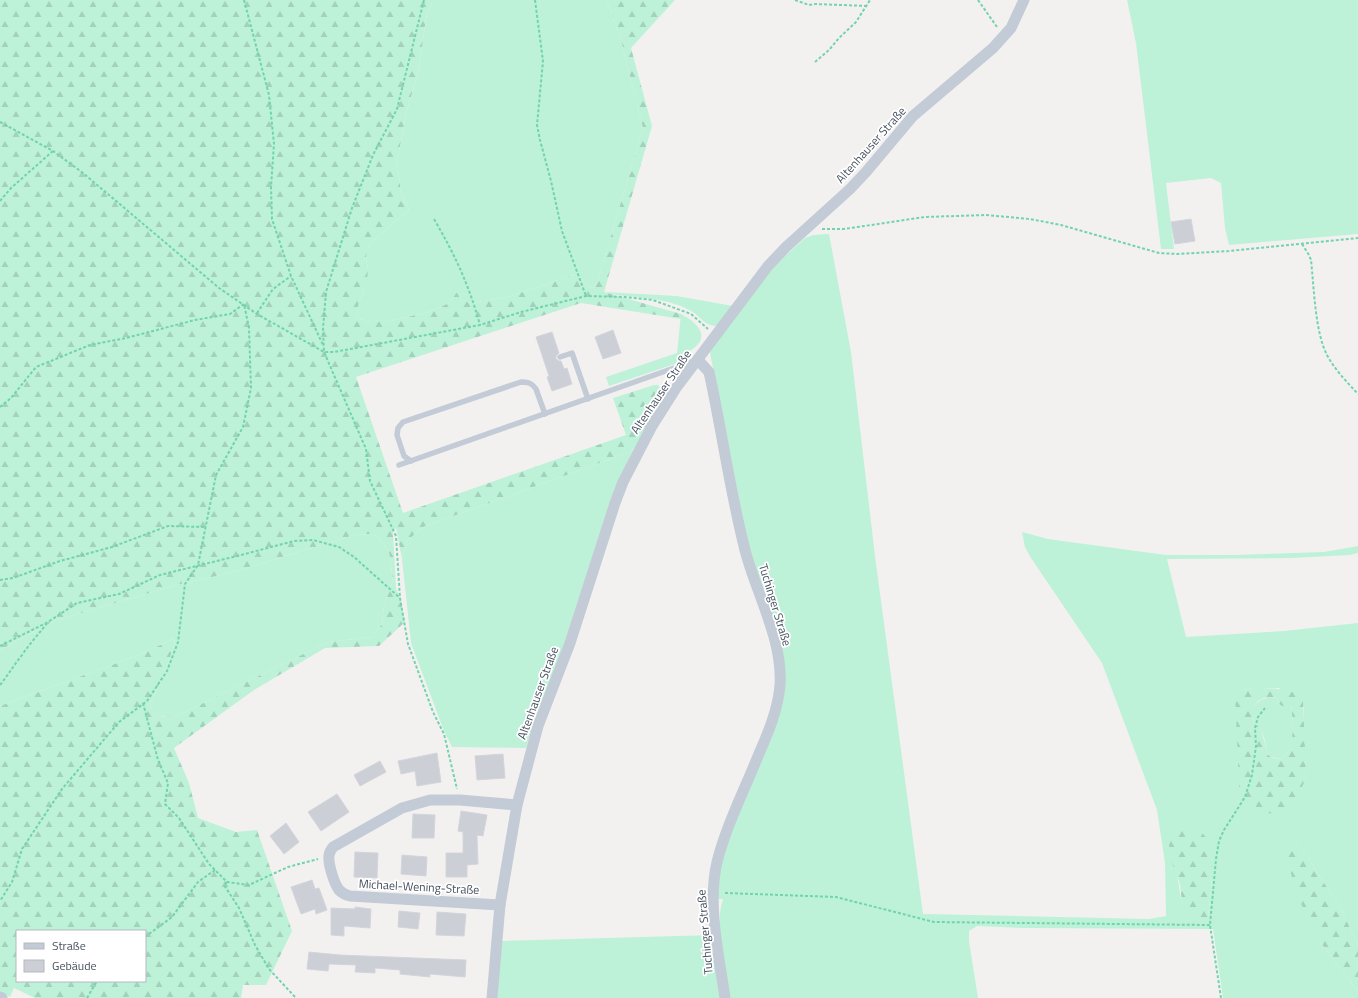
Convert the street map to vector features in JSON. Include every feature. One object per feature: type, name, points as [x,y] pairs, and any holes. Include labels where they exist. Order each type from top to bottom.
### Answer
[{"type":"street","name":"Altenhauser Straße","points":[[492,998],[500,905],[517,805],[538,726],[570,643],[591,581],[606,528],[623,482],[652,426],[676,388],[776,257],[861,178],[913,116],[984,57],[1004,37],[1011,28],[1024,0]]},
{"type":"street","name":"Tuchinger Straße","points":[[698,360],[709,372],[744,549],[771,631],[780,674],[779,692],[771,727],[726,833],[716,867],[714,893],[716,934],[725,998]]},
{"type":"street","points":[[328,857],[333,848],[402,808],[430,800],[460,800],[517,805]]},
{"type":"street","name":"Michael-Wening-Straße","points":[[328,857],[333,876],[339,890],[343,894],[350,896],[500,905]]},
{"type":"lane","points":[[560,357],[572,353],[588,399]]},
{"type":"lane","points":[[398,465],[698,360]]},
{"type":"lane","points":[[412,461],[404,456],[397,435],[398,428],[403,422],[521,382],[527,382],[534,385],[545,414]]},
{"type":"path","points":[[244,0],[269,95],[274,144],[271,187],[272,219],[291,276],[324,346]]},
{"type":"path","points":[[424,0],[397,109],[373,155],[352,208],[326,292],[323,329],[324,352],[366,449],[370,482],[396,536],[400,598],[408,644],[430,705],[444,734],[460,800]]},
{"type":"path","points":[[535,0],[543,61],[537,125],[565,241],[586,296]]},
{"type":"path","points":[[795,0],[809,5],[867,6]]},
{"type":"path","points":[[815,62],[856,22],[870,0]]},
{"type":"path","points":[[978,0],[1004,37]]},
{"type":"path","points":[[0,122],[53,151],[83,173],[220,288],[257,314],[324,352],[334,352],[480,325],[521,312],[586,296],[653,300],[691,314],[716,335]]},
{"type":"path","points":[[0,201],[11,188],[53,151]]},
{"type":"path","points":[[809,226],[833,230],[925,217],[986,215],[1030,219],[1060,225],[1159,253],[1198,253],[1358,238]]},
{"type":"path","points":[[434,219],[449,245],[466,282],[480,325]]},
{"type":"path","points":[[1302,244],[1309,255],[1320,332],[1324,347],[1334,365],[1358,394]]},
{"type":"path","points":[[257,314],[273,289],[291,276]]},
{"type":"path","points":[[0,407],[11,398],[36,367],[90,345],[126,338],[195,320],[230,314],[244,304]]},
{"type":"path","points":[[0,901],[12,882],[22,848],[62,789],[119,722],[147,701],[167,671],[178,642],[185,584],[198,565],[216,475],[243,427],[251,388],[249,328],[244,304]]},
{"type":"path","points":[[0,580],[13,578],[60,561],[112,547],[168,526],[205,527]]},
{"type":"path","points":[[0,646],[48,622],[77,603],[119,594],[160,575],[294,541],[313,540],[339,547],[354,557],[400,598]]},
{"type":"path","points":[[0,685],[22,654],[48,622]]},
{"type":"path","points":[[143,704],[158,760],[168,783],[165,804],[179,818],[209,864],[227,882],[249,885],[288,867],[328,857]]},
{"type":"path","points":[[1221,998],[1210,925],[1213,879],[1219,841],[1231,818],[1245,797],[1254,765],[1256,746],[1255,728],[1258,717],[1265,708]]},
{"type":"path","points":[[146,936],[172,917],[198,882],[215,870]]},
{"type":"path","points":[[227,882],[224,885],[239,908],[255,945],[269,969],[296,998]]},
{"type":"path","points":[[714,893],[836,897],[934,922],[1210,925]]},
{"type":"path","points":[[87,998],[96,982]]},
{"type":"green space","points":[[0,0],[433,0],[426,18],[419,69],[406,114],[397,162],[401,192],[409,210],[369,244],[366,257],[368,270],[367,281],[359,302],[357,313],[360,319],[370,322],[387,322],[432,311],[449,303],[457,292],[462,300],[471,303],[508,297],[573,275],[582,278],[587,286],[593,288],[597,283],[643,128],[621,40],[607,0],[675,0],[631,48],[652,126],[604,292],[681,314],[681,319],[581,303],[356,377],[403,513],[626,435],[613,398],[658,385],[661,390],[659,406],[638,445],[630,452],[423,527],[408,540],[402,559],[396,528],[393,532],[396,588],[400,598],[405,622],[379,646],[325,648],[254,690],[174,748],[189,783],[198,818],[236,832],[257,830],[292,931],[266,985],[243,985],[241,998],[35,998],[14,988],[10,997],[0,992],[0,706],[139,655],[173,639],[175,643],[150,705],[155,716],[175,717],[328,642],[372,637],[382,624],[384,605],[393,581],[389,552],[377,536],[369,534],[354,535],[230,573],[180,584],[54,621],[0,650]]},
{"type":"green space","points":[[433,0],[607,0],[621,40],[643,128],[597,283],[593,288],[587,286],[582,278],[573,275],[508,297],[471,303],[462,300],[457,292],[449,303],[432,311],[387,322],[370,322],[360,319],[357,313],[368,270],[366,257],[369,244],[409,210],[401,192],[397,162],[406,114],[419,69],[426,18]]},
{"type":"green space","points":[[1127,0],[1358,0],[1358,234],[1229,245],[1225,228],[1221,183],[1211,178],[1166,183],[1174,249],[1161,249],[1136,43]]},
{"type":"green space","points":[[829,234],[851,352],[875,556],[923,914],[1149,919],[1166,916],[1165,863],[1157,810],[1102,663],[1031,558],[1025,547],[1022,532],[1048,539],[1166,555],[1236,555],[1324,552],[1358,546],[1358,553],[1350,555],[1291,558],[1167,559],[1186,637],[1284,631],[1358,623],[1358,945],[1342,911],[1305,853],[1296,841],[1283,837],[1321,943],[1358,992],[1358,998],[1223,998],[1213,929],[1023,928],[977,926],[969,931],[969,941],[978,998],[728,998],[722,961],[719,922],[723,899],[716,899],[720,861],[782,689],[751,561],[710,353],[711,349],[776,264],[805,238],[813,235]],"holes":[[[1252,688],[1279,688],[1304,707],[1303,728],[1306,775],[1305,780],[1240,804],[1243,690]],[[1170,854],[1211,858],[1212,881],[1208,918],[1181,899],[1177,874]]]},
{"type":"green space","points":[[604,292],[677,296],[733,306],[716,326],[712,326],[693,312],[669,302]]},
{"type":"green space","points":[[681,314],[693,322],[701,332],[700,342],[688,352],[687,360],[609,386],[606,377],[677,353]]},
{"type":"green space","points":[[634,449],[611,498],[565,641],[526,748],[452,747],[444,731],[411,643],[402,559],[408,540],[423,527],[630,452]]},
{"type":"green space","points":[[369,534],[377,536],[389,552],[393,581],[384,605],[382,624],[372,637],[328,642],[175,717],[155,716],[150,705],[175,643],[173,639],[139,655],[0,706],[0,650],[54,621],[180,584],[230,573],[354,535]]},
{"type":"green space","points":[[1252,688],[1271,688],[1283,690],[1301,696],[1303,701],[1305,780],[1294,799],[1278,813],[1260,814],[1243,808],[1240,804],[1235,695],[1243,690]],"holes":[[[1272,697],[1277,699],[1278,703],[1282,706],[1291,706],[1293,723],[1291,743],[1288,751],[1284,757],[1277,759],[1268,755],[1261,729],[1254,722],[1253,718],[1255,706],[1258,701],[1264,698]]]},
{"type":"green space","points":[[1272,697],[1277,699],[1278,703],[1291,706],[1293,722],[1292,742],[1289,751],[1284,757],[1277,758],[1268,755],[1262,733],[1258,725],[1254,722],[1253,717],[1254,708],[1258,702]]},
{"type":"green space","points":[[1181,825],[1192,827],[1199,831],[1205,836],[1210,846],[1212,856],[1211,889],[1208,918],[1203,921],[1195,922],[1190,920],[1185,915],[1182,907],[1180,885],[1170,856],[1169,846],[1172,836],[1174,831]]},
{"type":"green space","points":[[1283,836],[1296,841],[1342,911],[1358,945],[1358,992],[1321,943],[1295,892]]},
{"type":"green space","points":[[713,935],[722,998],[497,998],[501,941]]},
{"type":"building","points":[[1191,219],[1195,241],[1175,244],[1171,222]]},
{"type":"building","points":[[613,330],[621,353],[603,359],[595,337]]},
{"type":"building","points":[[552,332],[559,353],[556,356],[556,359],[561,361],[564,369],[567,368],[572,384],[552,391],[547,377],[549,376],[536,337]]},
{"type":"building","points":[[437,753],[441,782],[417,786],[415,771],[401,774],[398,761]]},
{"type":"building","points":[[503,754],[505,778],[477,780],[475,756]]},
{"type":"building","points":[[380,761],[386,772],[360,786],[354,775]]},
{"type":"building","points":[[337,794],[349,812],[321,831],[308,812]]},
{"type":"building","points":[[461,811],[487,815],[483,836],[477,835],[478,864],[467,865],[467,877],[446,877],[446,853],[463,853],[463,832],[458,831]]},
{"type":"building","points":[[413,814],[435,815],[434,838],[412,838]]},
{"type":"building","points":[[286,823],[299,842],[284,854],[270,836]]},
{"type":"building","points":[[355,852],[378,853],[377,878],[354,877]]},
{"type":"building","points":[[402,855],[427,857],[426,876],[401,874]]},
{"type":"building","points":[[312,880],[315,889],[319,888],[327,910],[316,914],[315,909],[301,914],[291,887]]},
{"type":"building","points":[[355,907],[371,909],[370,928],[344,926],[344,936],[331,935],[331,908],[355,909]]},
{"type":"building","points":[[399,911],[420,913],[418,929],[398,927]]},
{"type":"building","points":[[437,912],[466,914],[464,936],[436,935]]},
{"type":"building","points":[[309,952],[340,955],[466,960],[465,977],[430,974],[430,977],[400,974],[400,970],[375,968],[375,973],[355,972],[356,965],[329,964],[328,971],[307,969]]}]
